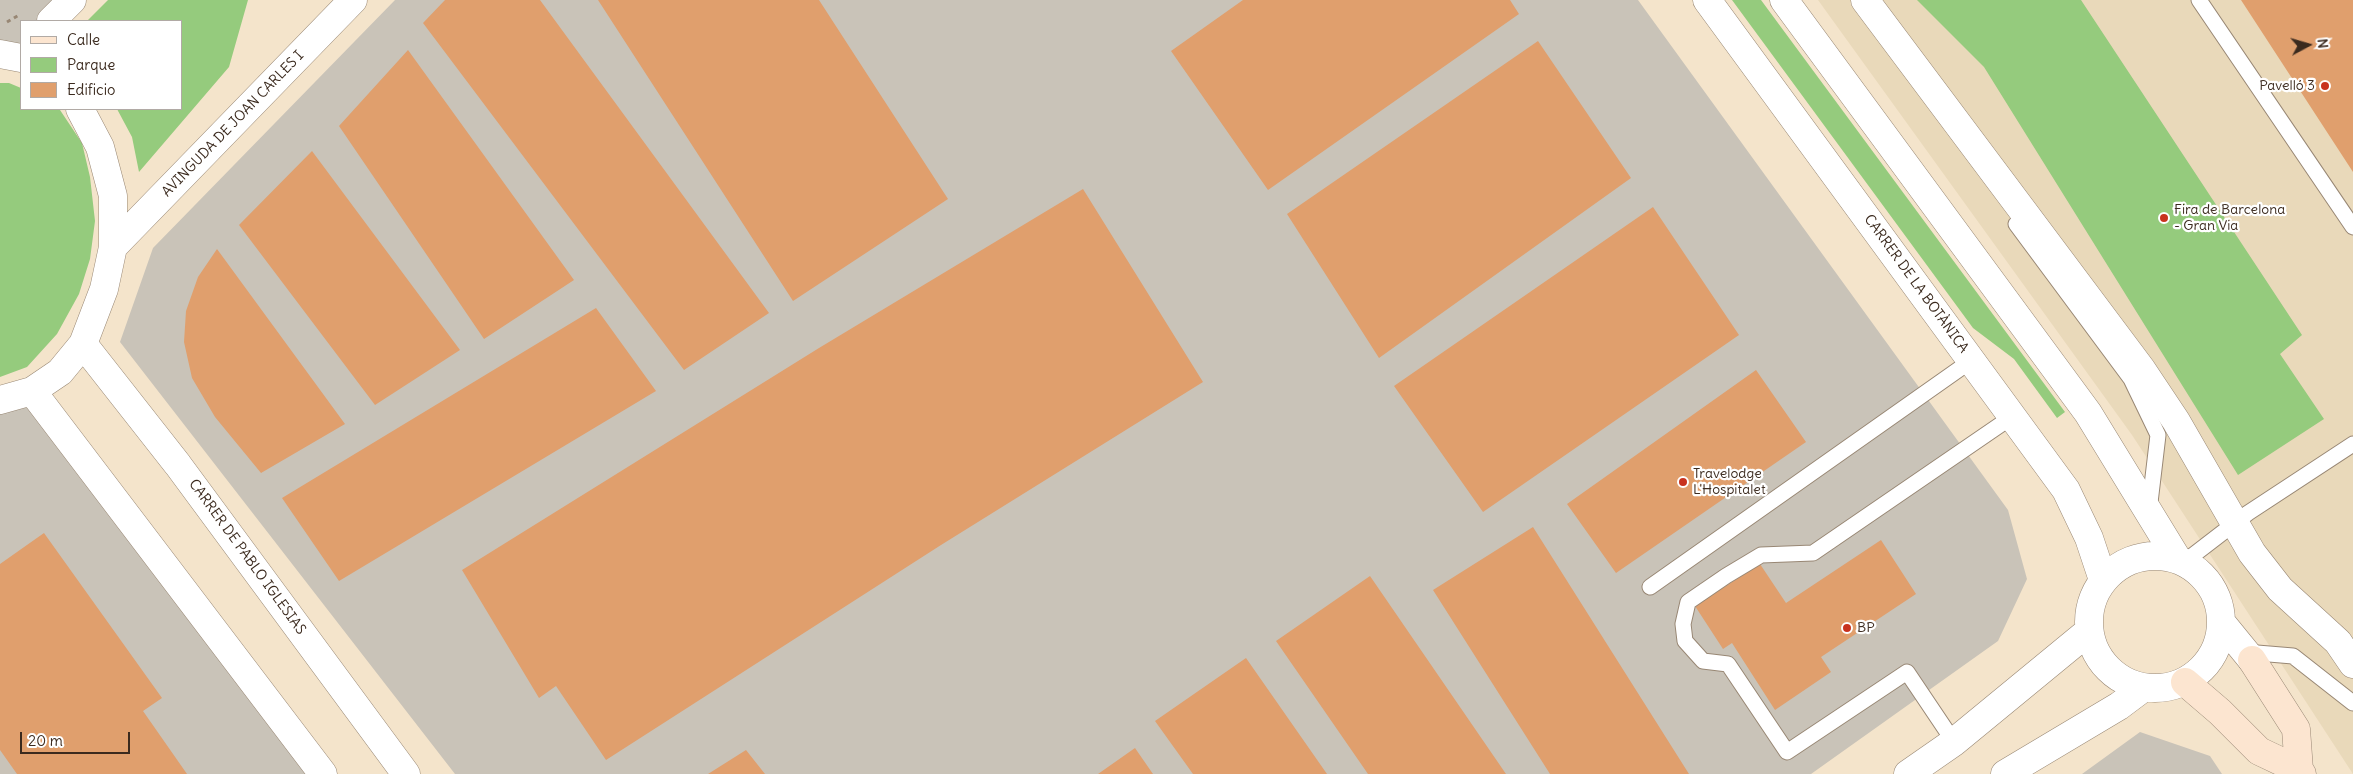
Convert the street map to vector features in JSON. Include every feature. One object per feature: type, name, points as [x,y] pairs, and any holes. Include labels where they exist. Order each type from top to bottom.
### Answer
[{"type":"street","points":[[52,20],[72,0]]},
{"type":"street","name":"AVINGUDA DE JOAN CARLES I","points":[[113,247],[353,0]]},
{"type":"street","name":"CARRER DE LA BOTÀNICA","points":[[1707,0],[2066,490],[2089,538],[2103,580]]},
{"type":"street","points":[[1784,0],[2088,413],[2180,561]]},
{"type":"street","points":[[1865,0],[2142,370],[2176,421],[2250,547],[2280,589],[2338,642],[2353,664]]},
{"type":"street","points":[[0,400],[32,390],[60,372],[83,344],[104,289],[113,247],[113,196],[100,146],[81,110]]},
{"type":"street","name":"CARRER DE PABLO IGLESIAS","points":[[83,344],[178,464],[406,774]]},
{"type":"street","points":[[32,390],[323,774]]},
{"type":"street","points":[[2165,557],[2180,561],[2203,576],[2216,598],[2221,622],[2215,650],[2207,663],[2185,682],[2158,689],[2143,688],[2124,681],[2107,669],[2095,652],[2089,631],[2089,613],[2094,595],[2103,580],[2113,570],[2138,558],[2165,557]]},
{"type":"street","points":[[2221,622],[2248,656],[2296,728],[2301,772]]},
{"type":"street","points":[[1908,774],[1954,742],[2089,631]]},
{"type":"street","points":[[2185,682],[2220,712],[2259,751],[2301,772]]},
{"type":"street","points":[[2005,774],[2119,706],[2143,688]]},
{"type":"lane","points":[[1852,0],[2087,322],[2131,379],[2158,435],[2149,512]]},
{"type":"lane","points":[[2199,0],[2353,227]]},
{"type":"lane","points":[[1650,587],[1972,360]]},
{"type":"lane","points":[[1954,742],[1907,672],[1787,752],[1728,664],[1703,661],[1685,641],[1683,624],[1688,602],[1726,576],[1761,555],[1813,553],[2013,416]]},
{"type":"lane","points":[[2180,561],[2353,444]]},
{"type":"lane","points":[[2248,656],[2293,656],[2353,702]]},
{"type":"shaded area","points":[[0,0],[72,0],[53,20],[20,20],[20,53],[0,57]]},
{"type":"shaded area","points":[[395,0],[1638,0],[2008,510],[2027,579],[1998,641],[1811,774],[455,774],[120,342],[153,248]]},
{"type":"shaded area","name":"Fira de Barcelona - Gran Via","points":[[1818,0],[2353,0],[2353,774],[2132,435]]},
{"type":"shaded area","points":[[32,391],[323,774],[0,774],[0,396]]},
{"type":"shaded area","points":[[2140,732],[2210,756],[2222,774],[2082,774]]},
{"type":"green space","points":[[108,0],[248,0],[229,67],[139,172],[132,137],[118,110],[182,110],[182,20],[88,20]]},
{"type":"green space","points":[[1732,0],[1761,0],[2065,412],[2057,418],[2014,359],[1973,328]]},
{"type":"green space","points":[[1917,0],[2081,0],[2302,335],[2280,354],[2324,419],[2238,475],[1984,67]]},
{"type":"green space","points":[[0,83],[9,83],[20,88],[20,110],[60,110],[82,143],[90,177],[95,221],[90,259],[79,294],[57,334],[27,367],[0,377]]},
{"type":"building","points":[[445,0],[540,0],[769,313],[684,370],[423,23]]},
{"type":"building","points":[[598,0],[819,0],[948,199],[793,301]]},
{"type":"building","points":[[1243,0],[1510,0],[1519,14],[1268,190],[1171,51]]},
{"type":"building","name":"Pavelló 3","points":[[2241,0],[2353,0],[2353,172]]},
{"type":"building","points":[[1538,41],[1631,178],[1379,358],[1287,214]]},
{"type":"building","points":[[408,50],[574,280],[484,339],[339,126]]},
{"type":"building","points":[[312,151],[460,350],[375,405],[239,225]]},
{"type":"building","points":[[1083,189],[1203,382],[941,545],[606,760],[556,686],[539,698],[462,570],[819,348]]},
{"type":"building","points":[[1653,207],[1739,335],[1483,512],[1394,386]]},
{"type":"building","points":[[217,249],[345,424],[261,473],[215,417],[192,378],[184,342],[186,311],[198,277]]},
{"type":"building","points":[[596,308],[656,391],[339,581],[282,498]]},
{"type":"building","points":[[1756,370],[1806,442],[1616,573],[1567,504]]},
{"type":"building","points":[[1533,527],[1689,774],[1550,774],[1433,590]]},
{"type":"building","points":[[44,533],[162,698],[143,711],[187,774],[17,774],[0,750],[0,564]]},
{"type":"building","points":[[1881,540],[1916,594],[1821,657],[1831,672],[1775,710],[1732,643],[1723,649],[1695,606],[1760,564],[1786,603]]},
{"type":"building","points":[[1370,576],[1506,774],[1368,774],[1276,641]]},
{"type":"building","points":[[1246,658],[1327,774],[1193,774],[1155,721]]},
{"type":"building","points":[[1135,748],[1153,774],[1098,774]]},
{"type":"building","points":[[746,750],[765,774],[708,774]]},
{"type":"place","name":"Pavelló 3","points":[[2325,86]]},
{"type":"place","name":"Fira de Barcelona - Gran Via","points":[[2164,218]]},
{"type":"place","name":"Travelodge L'Hospitalet","points":[[1683,482]]},
{"type":"place","name":"BP","points":[[1847,628]]}]
